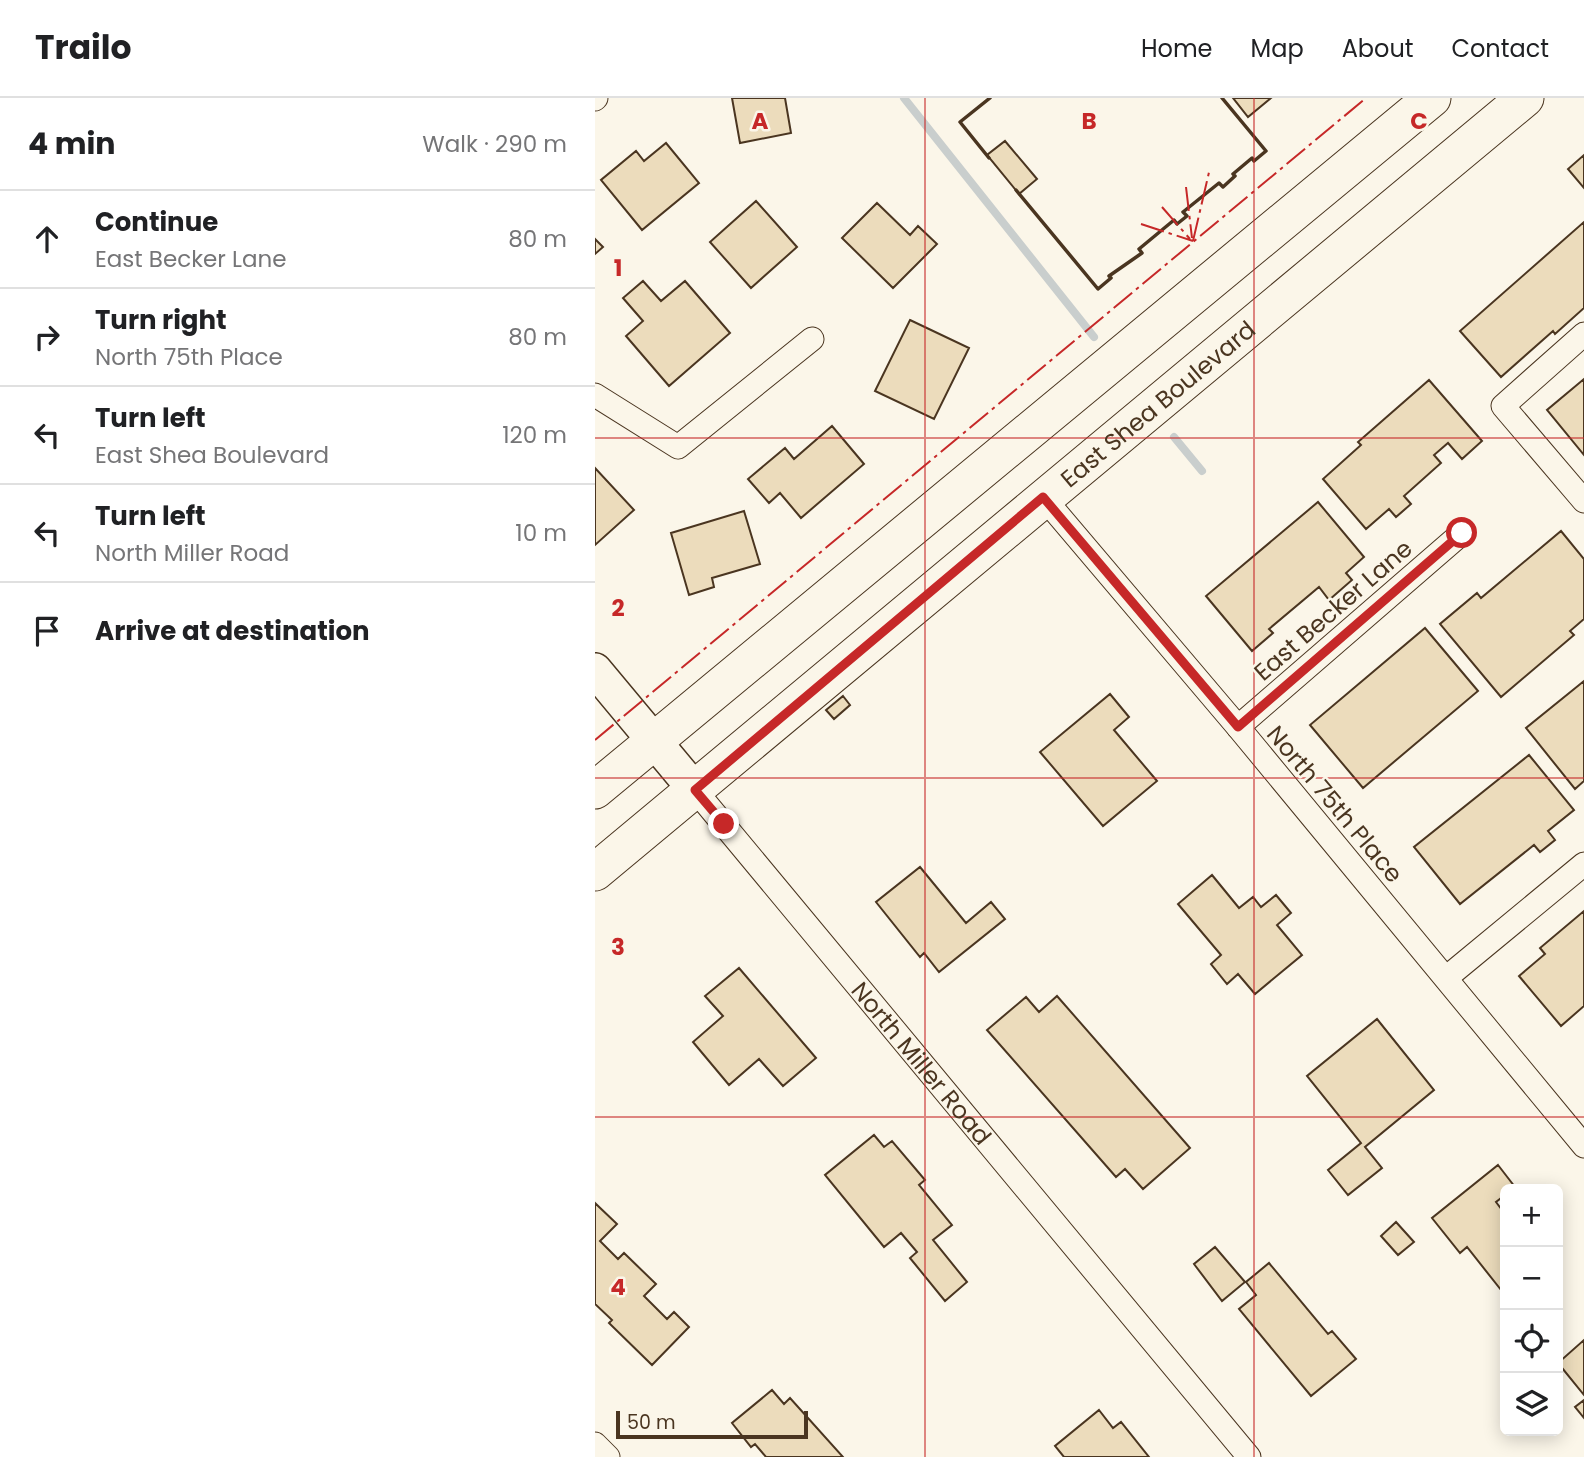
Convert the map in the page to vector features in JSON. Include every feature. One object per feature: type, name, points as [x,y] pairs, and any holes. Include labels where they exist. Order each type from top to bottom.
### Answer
[{"type":"main road","points":[[595,790],[1432,98]]},
{"type":"main road","name":"East Shea Boulevard","points":[[595,872],[1525,98]]},
{"type":"main road","points":[[1395,130],[1432,175]]},
{"type":"street","points":[[1584,334],[1503,406],[1584,501]]},
{"type":"street","points":[[595,395],[678,447],[812,339]]},
{"type":"street","name":"North 75th Place","points":[[1043,497],[1238,727],[1584,1146]]},
{"type":"street","name":"East Becker Lane","points":[[1238,727],[1462,533]]},
{"type":"street","name":"North Miller Road","points":[[595,670],[1249,1457]]},
{"type":"street","points":[[1446,978],[1584,864]]},
{"type":"street","points":[[595,1444],[608,1457]]},
{"type":"building","points":[[732,98],[785,98],[791,133],[740,143]]},
{"type":"building","points":[[1233,98],[1271,98],[1248,117]]},
{"type":"building","points":[[1005,141],[1037,179],[1019,194],[987,155]]},
{"type":"building","points":[[666,143],[699,183],[642,230],[601,180],[636,151],[644,161]]},
{"type":"building","points":[[1584,155],[1584,188],[1568,169]]},
{"type":"building","points":[[756,201],[797,247],[751,288],[710,242]]},
{"type":"building","points":[[877,203],[910,235],[918,226],[937,244],[893,288],[842,238]]},
{"type":"building","points":[[1584,222],[1584,308],[1555,334],[1553,331],[1501,377],[1460,331]]},
{"type":"building","points":[[595,239],[603,247],[595,254]]},
{"type":"building","points":[[643,281],[661,301],[685,281],[730,333],[669,386],[626,336],[643,321],[623,298]]},
{"type":"building","points":[[910,320],[969,348],[934,419],[875,391]]},
{"type":"building","points":[[1584,379],[1584,455],[1547,410]]},
{"type":"building","points":[[1429,380],[1482,441],[1462,459],[1448,443],[1434,455],[1441,463],[1404,496],[1411,504],[1396,517],[1389,509],[1366,529],[1323,479],[1361,445],[1358,442]]},
{"type":"building","points":[[832,426],[864,464],[801,518],[780,493],[769,503],[748,479],[785,448],[794,459]]},
{"type":"building","points":[[595,468],[634,510],[595,545]]},
{"type":"building","points":[[1318,502],[1364,557],[1346,573],[1352,580],[1329,600],[1319,587],[1269,629],[1273,633],[1252,651],[1206,596]]},
{"type":"building","points":[[744,511],[760,564],[712,578],[714,587],[689,595],[671,533]]},
{"type":"building","points":[[1561,531],[1584,559],[1584,619],[1570,631],[1574,635],[1501,697],[1440,624],[1477,593],[1481,598]]},
{"type":"building","points":[[1425,628],[1478,691],[1363,788],[1310,725]]},
{"type":"building","points":[[1584,681],[1584,781],[1575,789],[1526,728]]},
{"type":"building","points":[[1110,694],[1129,717],[1114,730],[1157,781],[1103,826],[1040,752]]},
{"type":"building","points":[[843,696],[850,705],[834,719],[826,710]]},
{"type":"building","points":[[1529,755],[1574,810],[1548,831],[1555,840],[1540,852],[1534,845],[1460,904],[1414,847]]},
{"type":"building","points":[[920,867],[966,923],[991,902],[1005,919],[939,972],[924,953],[920,957],[876,902]]},
{"type":"building","points":[[1212,875],[1239,908],[1253,897],[1261,907],[1276,895],[1291,913],[1277,925],[1302,955],[1255,994],[1238,974],[1227,984],[1211,964],[1221,955],[1178,904]]},
{"type":"building","points":[[1584,911],[1584,1006],[1561,1026],[1519,976],[1545,954],[1540,948]]},
{"type":"building","points":[[739,968],[816,1058],[783,1086],[759,1059],[729,1085],[693,1042],[723,1016],[705,996]]},
{"type":"building","points":[[1057,996],[1190,1148],[1143,1189],[1125,1169],[1116,1177],[987,1030],[1026,997],[1039,1012]]},
{"type":"building","points":[[1377,1019],[1434,1090],[1365,1147],[1382,1168],[1348,1195],[1328,1170],[1361,1143],[1307,1076]]},
{"type":"building","points":[[874,1135],[884,1147],[892,1141],[925,1180],[919,1185],[952,1225],[933,1240],[967,1282],[945,1301],[910,1258],[917,1252],[901,1233],[884,1247],[825,1175]]},
{"type":"building","points":[[1498,1165],[1513,1184],[1500,1184],[1500,1199],[1496,1202],[1500,1207],[1500,1289],[1467,1247],[1460,1253],[1432,1218]]},
{"type":"building","points":[[595,1203],[617,1224],[600,1241],[618,1259],[624,1253],[656,1284],[644,1296],[667,1319],[674,1312],[689,1327],[652,1365],[609,1323],[612,1320],[595,1304]]},
{"type":"building","points":[[1396,1222],[1414,1242],[1398,1255],[1381,1236]]},
{"type":"building","points":[[1215,1247],[1245,1282],[1222,1301],[1194,1264]]},
{"type":"building","points":[[1269,1263],[1328,1334],[1332,1331],[1356,1359],[1311,1396],[1239,1309],[1256,1295],[1246,1282]]},
{"type":"building","points":[[1584,1340],[1584,1395],[1563,1369],[1563,1359]]},
{"type":"building","points":[[772,1390],[784,1404],[790,1398],[843,1457],[766,1457],[755,1444],[751,1447],[732,1423]]},
{"type":"building","points":[[1584,1400],[1584,1418],[1575,1407]]},
{"type":"building","points":[[1099,1410],[1113,1428],[1121,1422],[1149,1457],[1064,1457],[1055,1446]]},
{"type":"waterway","points":[[904,98],[1094,337]]},
{"type":"waterway","points":[[1174,437],[1202,471]]},
{"type":"wall","points":[[989,158],[960,122],[990,98]]},
{"type":"wall","points":[[1016,190],[1098,289],[1111,278],[1109,276],[1142,253],[1139,249],[1174,220],[1177,224],[1187,216],[1183,212],[1219,183],[1223,187],[1235,176],[1233,174],[1252,158],[1254,161],[1266,151],[1222,98]]},
{"type":"power","points":[[595,740],[1366,98]]},
{"type":"power","points":[[1193,241],[1210,168]]},
{"type":"power","points":[[1186,187],[1192,238]]},
{"type":"power","points":[[1162,207],[1190,239]]},
{"type":"power","points":[[1141,224],[1193,241]]},
{"type":"route","points":[[724,824],[695,790],[1043,497],[1238,727],[1462,533]]}]
